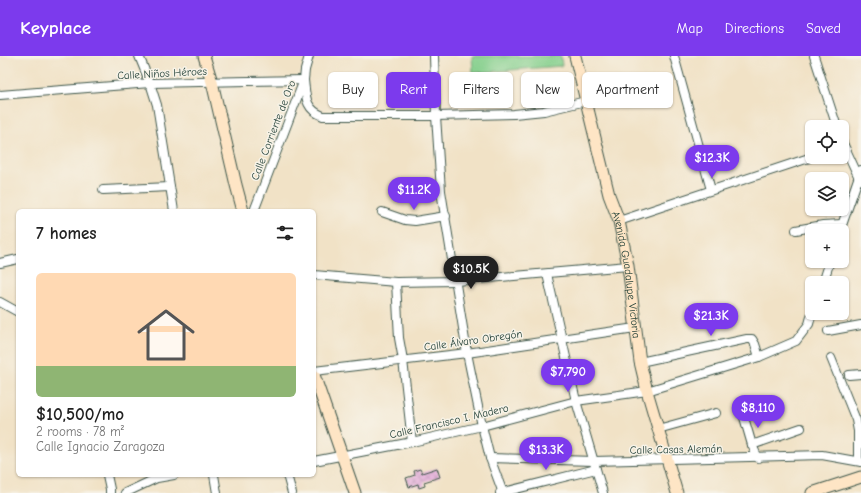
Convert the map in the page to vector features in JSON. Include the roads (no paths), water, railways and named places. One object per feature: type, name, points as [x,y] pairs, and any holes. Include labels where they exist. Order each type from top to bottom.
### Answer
[{"type":"street","points":[[139,56],[157,105],[174,209]]},
{"type":"street","points":[[204,56],[212,82],[242,209]]},
{"type":"street","name":"Calle Corriente de Oro","points":[[255,209],[304,80],[304,70],[309,56]]},
{"type":"street","points":[[434,56],[441,191],[467,353],[482,426],[490,458],[502,493],[595,465]]},
{"type":"street","name":"Avenida Guadalupe Victoria","points":[[576,56],[582,82]]},
{"type":"street","points":[[674,56],[711,190]]},
{"type":"street","points":[[814,56],[835,120]]},
{"type":"street","points":[[304,80],[308,106],[314,113],[323,116],[436,116],[521,113],[544,111],[582,101]]},
{"type":"street","name":"Calle Niños Héroes","points":[[0,95],[150,83],[304,80]]},
{"type":"street","name":"Avenida Guadalupe Victoria","points":[[588,108],[609,195],[619,221],[628,266],[640,362],[677,493]]},
{"type":"street","points":[[842,224],[860,178],[849,156]]},
{"type":"street","points":[[619,221],[805,158]]},
{"type":"street","points":[[103,190],[170,187]]},
{"type":"street","points":[[382,212],[405,220],[415,221],[446,216]]},
{"type":"street","points":[[796,230],[805,228]]},
{"type":"street","points":[[0,263],[16,259]]},
{"type":"street","points":[[316,275],[396,282],[456,282],[628,266]]},
{"type":"street","points":[[547,274],[576,401],[603,493]]},
{"type":"street","points":[[396,282],[399,338],[403,360],[412,442]]},
{"type":"street","points":[[0,302],[16,311]]},
{"type":"street","name":"Calle Francisco I. Madero","points":[[316,461],[412,442],[482,426],[576,401],[647,391],[759,357],[796,341],[802,335],[809,320]]},
{"type":"street","points":[[828,331],[861,325]]},
{"type":"street","name":"Calle Álvaro Obregón","points":[[316,371],[467,353],[635,328]]},
{"type":"street","points":[[640,362],[747,339],[752,339],[759,357]]},
{"type":"street","points":[[831,358],[856,420],[859,461]]},
{"type":"street","points":[[849,375],[861,374]]},
{"type":"street","points":[[316,381],[355,493]]},
{"type":"street","points":[[741,407],[752,445],[758,458]]},
{"type":"street","points":[[658,429],[716,413]]},
{"type":"street","points":[[752,445],[801,428]]},
{"type":"street","name":"Calle Casas Alemán","points":[[490,458],[595,465],[667,460],[822,455],[859,461]]},
{"type":"street","points":[[107,477],[110,493]]},
{"type":"street","points":[[124,493],[157,478],[163,477]]},
{"type":"street","points":[[214,477],[217,493]]},
{"type":"street","points":[[288,477],[292,493]]},
{"type":"street","points":[[818,492],[861,477]]}]
